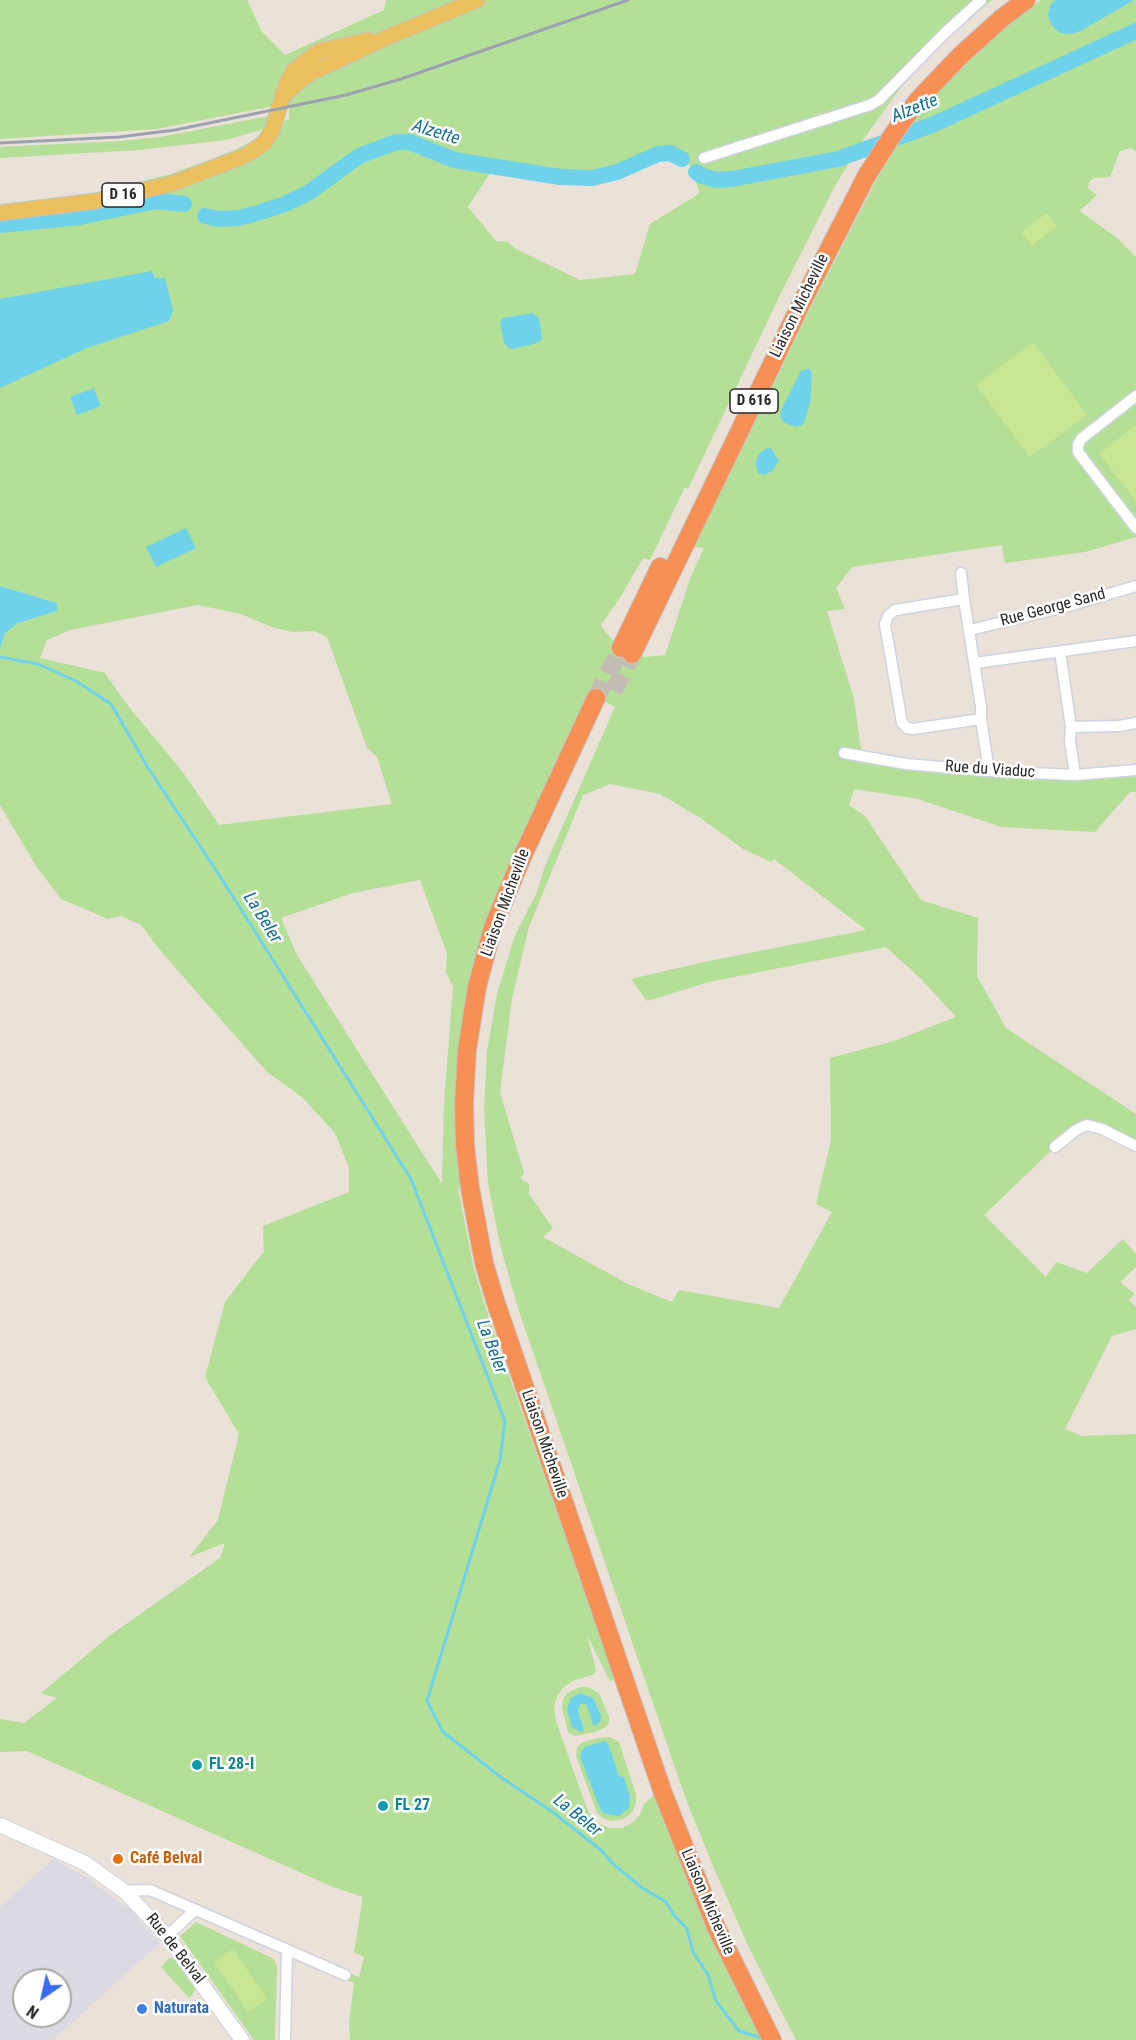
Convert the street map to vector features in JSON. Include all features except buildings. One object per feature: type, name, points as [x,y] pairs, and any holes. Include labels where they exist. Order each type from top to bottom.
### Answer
[{"type":"highway","name":"Liaison Micheville","points":[[1006,0],[951,47],[910,92],[879,145],[627,651],[794,290],[863,157],[879,145],[894,132],[918,100],[960,56],[1002,18],[1026,0]]},
{"type":"highway","name":"Liaison Micheville","points":[[602,700],[523,855],[494,927],[477,987],[467,1050],[464,1103],[465,1145],[470,1188],[480,1244],[496,1303],[663,1793],[716,1927],[778,2039]]},
{"type":"main road","name":"D 16","points":[[0,213],[96,201],[171,183],[245,155],[263,144],[272,131],[287,82],[294,70],[319,51],[388,37],[477,0]]},
{"type":"main road","name":"Rue de Belval","points":[[0,1825],[85,1863],[124,1891],[167,1936],[242,2040]]},
{"type":"street","points":[[704,158],[870,105],[879,100],[981,0]]},
{"type":"street","points":[[1136,396],[1081,439],[1078,445],[1078,452],[1136,528]]},
{"type":"street","points":[[961,573],[989,771]]},
{"type":"street","name":"Rue George Sand","points":[[970,630],[1065,607],[1136,586]]},
{"type":"street","points":[[964,599],[895,610],[888,616],[885,624],[902,723],[907,728],[981,719]]},
{"type":"street","points":[[975,663],[1136,641]]},
{"type":"street","points":[[1060,652],[1071,727],[1070,741],[1075,775]]},
{"type":"street","points":[[1071,727],[1119,726],[1136,723]]},
{"type":"street","name":"Rue du Viaduc","points":[[844,753],[906,764],[989,771],[1075,775],[1136,770]]},
{"type":"street","points":[[1055,1147],[1076,1130],[1087,1125],[1102,1129],[1136,1146]]},
{"type":"street","name":"Rue de Belval","points":[[124,1891],[150,1890],[345,1975]]},
{"type":"street","points":[[167,1936],[195,1910]]},
{"type":"street","points":[[285,2040],[287,1951]]},
{"type":"shaded area","points":[[53,1859],[94,1881],[92,1882],[131,1910],[160,1943],[72,2023],[72,1968],[12,1968],[12,2028],[66,2028],[53,2040],[0,2040],[0,1907]]},
{"type":"green space","points":[[0,0],[247,0],[262,32],[285,55],[384,10],[386,0],[992,0],[948,38],[901,87],[865,137],[835,186],[780,295],[688,489],[685,487],[650,560],[643,558],[601,625],[619,647],[636,655],[645,657],[665,655],[691,576],[704,548],[694,547],[810,309],[878,177],[906,132],[927,104],[966,61],[1041,0],[1136,0],[1136,151],[1131,148],[1120,151],[1110,177],[1094,178],[1089,182],[1088,188],[1097,195],[1080,211],[1117,238],[1136,257],[1136,537],[1085,552],[1005,563],[1002,545],[852,567],[836,588],[845,609],[827,611],[854,699],[862,757],[989,771],[1136,770],[1136,792],[1130,792],[1095,832],[1002,827],[918,799],[854,789],[849,805],[865,816],[921,900],[978,918],[977,976],[1006,1028],[1136,1114],[1136,1146],[1087,1125],[1055,1147],[984,1215],[1046,1277],[1056,1262],[1087,1273],[1123,1239],[1136,1254],[1136,1267],[1120,1282],[1135,1294],[1129,1300],[1136,1307],[1136,1329],[1112,1336],[1065,1429],[1082,1436],[1136,1434],[1136,2040],[796,2040],[751,1952],[715,1871],[685,1797],[517,1305],[500,1245],[488,1183],[484,1109],[487,1051],[497,994],[515,935],[536,894],[545,866],[615,707],[591,696],[586,696],[515,851],[485,925],[457,1146],[461,1187],[458,1188],[473,1265],[485,1306],[615,1679],[610,1681],[587,1635],[596,1670],[593,1675],[575,1680],[564,1687],[557,1696],[554,1708],[556,1721],[586,1806],[591,1816],[600,1824],[610,1828],[622,1828],[632,1823],[640,1815],[644,1804],[655,1794],[724,1965],[762,2040],[350,2040],[349,2023],[354,1983],[344,1979],[346,1972],[359,1977],[364,1957],[354,1952],[363,1897],[333,1887],[27,1751],[0,1752],[0,1719],[24,1723],[57,1698],[41,1693],[109,1636],[220,1558],[225,1543],[189,1557],[218,1520],[239,1434],[205,1377],[225,1302],[264,1251],[263,1226],[349,1192],[349,1168],[335,1133],[302,1097],[267,1072],[164,955],[141,925],[121,916],[108,919],[61,899],[36,866],[0,805],[0,649],[5,633],[18,623],[57,611],[57,603],[0,586],[0,204],[94,193],[171,174],[237,149],[255,139],[264,129],[226,140],[139,150],[0,158],[0,147],[160,137],[269,116],[266,128],[289,119],[289,103],[157,129],[0,139]],"holes":[[[670,153],[682,159],[696,171],[693,175],[700,193],[650,224],[635,274],[580,280],[516,249],[506,241],[497,242],[468,207],[494,167],[560,177],[592,178],[617,172],[658,154]],[[198,605],[241,614],[274,628],[293,632],[314,631],[327,637],[367,748],[377,757],[392,804],[219,825],[182,771],[125,702],[105,673],[40,658],[47,640],[70,630]],[[610,784],[660,794],[702,819],[743,849],[771,862],[774,859],[866,930],[631,979],[647,1001],[709,982],[886,947],[921,979],[956,1017],[894,1041],[830,1058],[831,1140],[816,1204],[832,1212],[779,1308],[679,1290],[672,1302],[628,1284],[543,1237],[553,1228],[529,1194],[529,1184],[520,1178],[524,1173],[500,1092],[512,998],[529,927],[583,795]],[[420,880],[447,954],[446,972],[453,987],[444,1103],[442,1184],[297,955],[281,918],[353,893]]]},
{"type":"green space","points":[[1047,213],[1057,226],[1032,246],[1021,232]]},
{"type":"green space","points":[[1033,342],[1087,415],[1030,457],[976,385]]},
{"type":"green space","points":[[1136,425],[1136,501],[1099,454]]},
{"type":"green space","points":[[580,1687],[588,1687],[599,1693],[609,1722],[606,1727],[596,1732],[574,1736],[568,1732],[562,1708],[563,1699],[567,1693]]},
{"type":"green space","points":[[610,1737],[619,1742],[636,1794],[633,1811],[627,1817],[611,1821],[597,1813],[576,1756],[577,1748],[581,1743]]},
{"type":"green space","points":[[196,1922],[274,1959],[277,1966],[275,2040],[254,2040],[180,1936]]},
{"type":"green space","points":[[233,1949],[267,1999],[248,2012],[214,1962]]},
{"type":"green space","points":[[168,1959],[177,1959],[196,1985],[189,1998],[161,1967]]},
{"type":"water","points":[[1055,0],[1134,0],[1072,34],[1060,33],[1052,26],[1048,16],[1050,5]]},
{"type":"water","points":[[152,271],[155,278],[165,278],[173,310],[169,321],[87,348],[0,388],[0,299]]},
{"type":"water","points":[[532,313],[539,318],[542,339],[537,343],[509,348],[504,343],[500,323],[503,318]]},
{"type":"water","points":[[810,369],[812,375],[810,403],[805,420],[802,425],[796,427],[785,423],[780,417],[781,410],[801,371]]},
{"type":"water","points":[[94,388],[101,406],[77,415],[70,397]]},
{"type":"water","points":[[771,448],[779,461],[772,471],[765,475],[758,473],[755,463],[759,454]]},
{"type":"water","points":[[186,528],[196,548],[156,567],[146,547]]},
{"type":"water","points":[[0,586],[57,603],[57,611],[18,623],[5,633],[0,649]]},
{"type":"water","points":[[581,1693],[593,1698],[601,1716],[600,1722],[595,1726],[587,1706],[580,1704],[578,1711],[584,1730],[581,1732],[572,1727],[567,1709],[571,1698]]},
{"type":"water","points":[[604,1741],[608,1743],[619,1776],[624,1777],[630,1796],[629,1808],[619,1816],[601,1811],[580,1757],[585,1747]]},
{"type":"waterway","name":"Alzette","points":[[696,172],[717,180],[732,179],[838,159],[932,125],[1136,31]]},
{"type":"waterway","name":"Alzette","points":[[261,212],[308,193],[359,156],[396,142],[410,142],[454,160],[560,177],[592,178],[617,172],[658,154],[670,153],[682,159]]},
{"type":"waterway","name":"Alzette","points":[[0,225],[80,217],[156,201],[184,204]]},
{"type":"waterway","name":"Alzette","points":[[205,216],[220,219],[254,214]]},
{"type":"waterway","name":"La Beler","points":[[0,657],[38,664],[76,681],[111,704],[147,766],[225,884],[411,1179],[505,1421],[500,1460],[427,1701],[443,1732],[502,1778],[554,1813],[602,1851],[612,1863],[641,1887],[666,1902],[687,1929],[693,1952],[708,1975],[716,2001],[739,2031],[762,2038]]},
{"type":"tunnel","points":[[596,698],[621,648]]},
{"type":"tunnel","points":[[614,691],[632,654]]},
{"type":"railway","points":[[0,143],[119,137],[175,130],[346,95],[401,79],[628,0]]},
{"type":"place","name":"FL 28-I","points":[[197,1765]]},
{"type":"place","name":"FL 27","points":[[383,1806]]},
{"type":"place","name":"Café Belval","points":[[118,1859]]},
{"type":"place","name":"Naturata","points":[[142,2009]]}]
